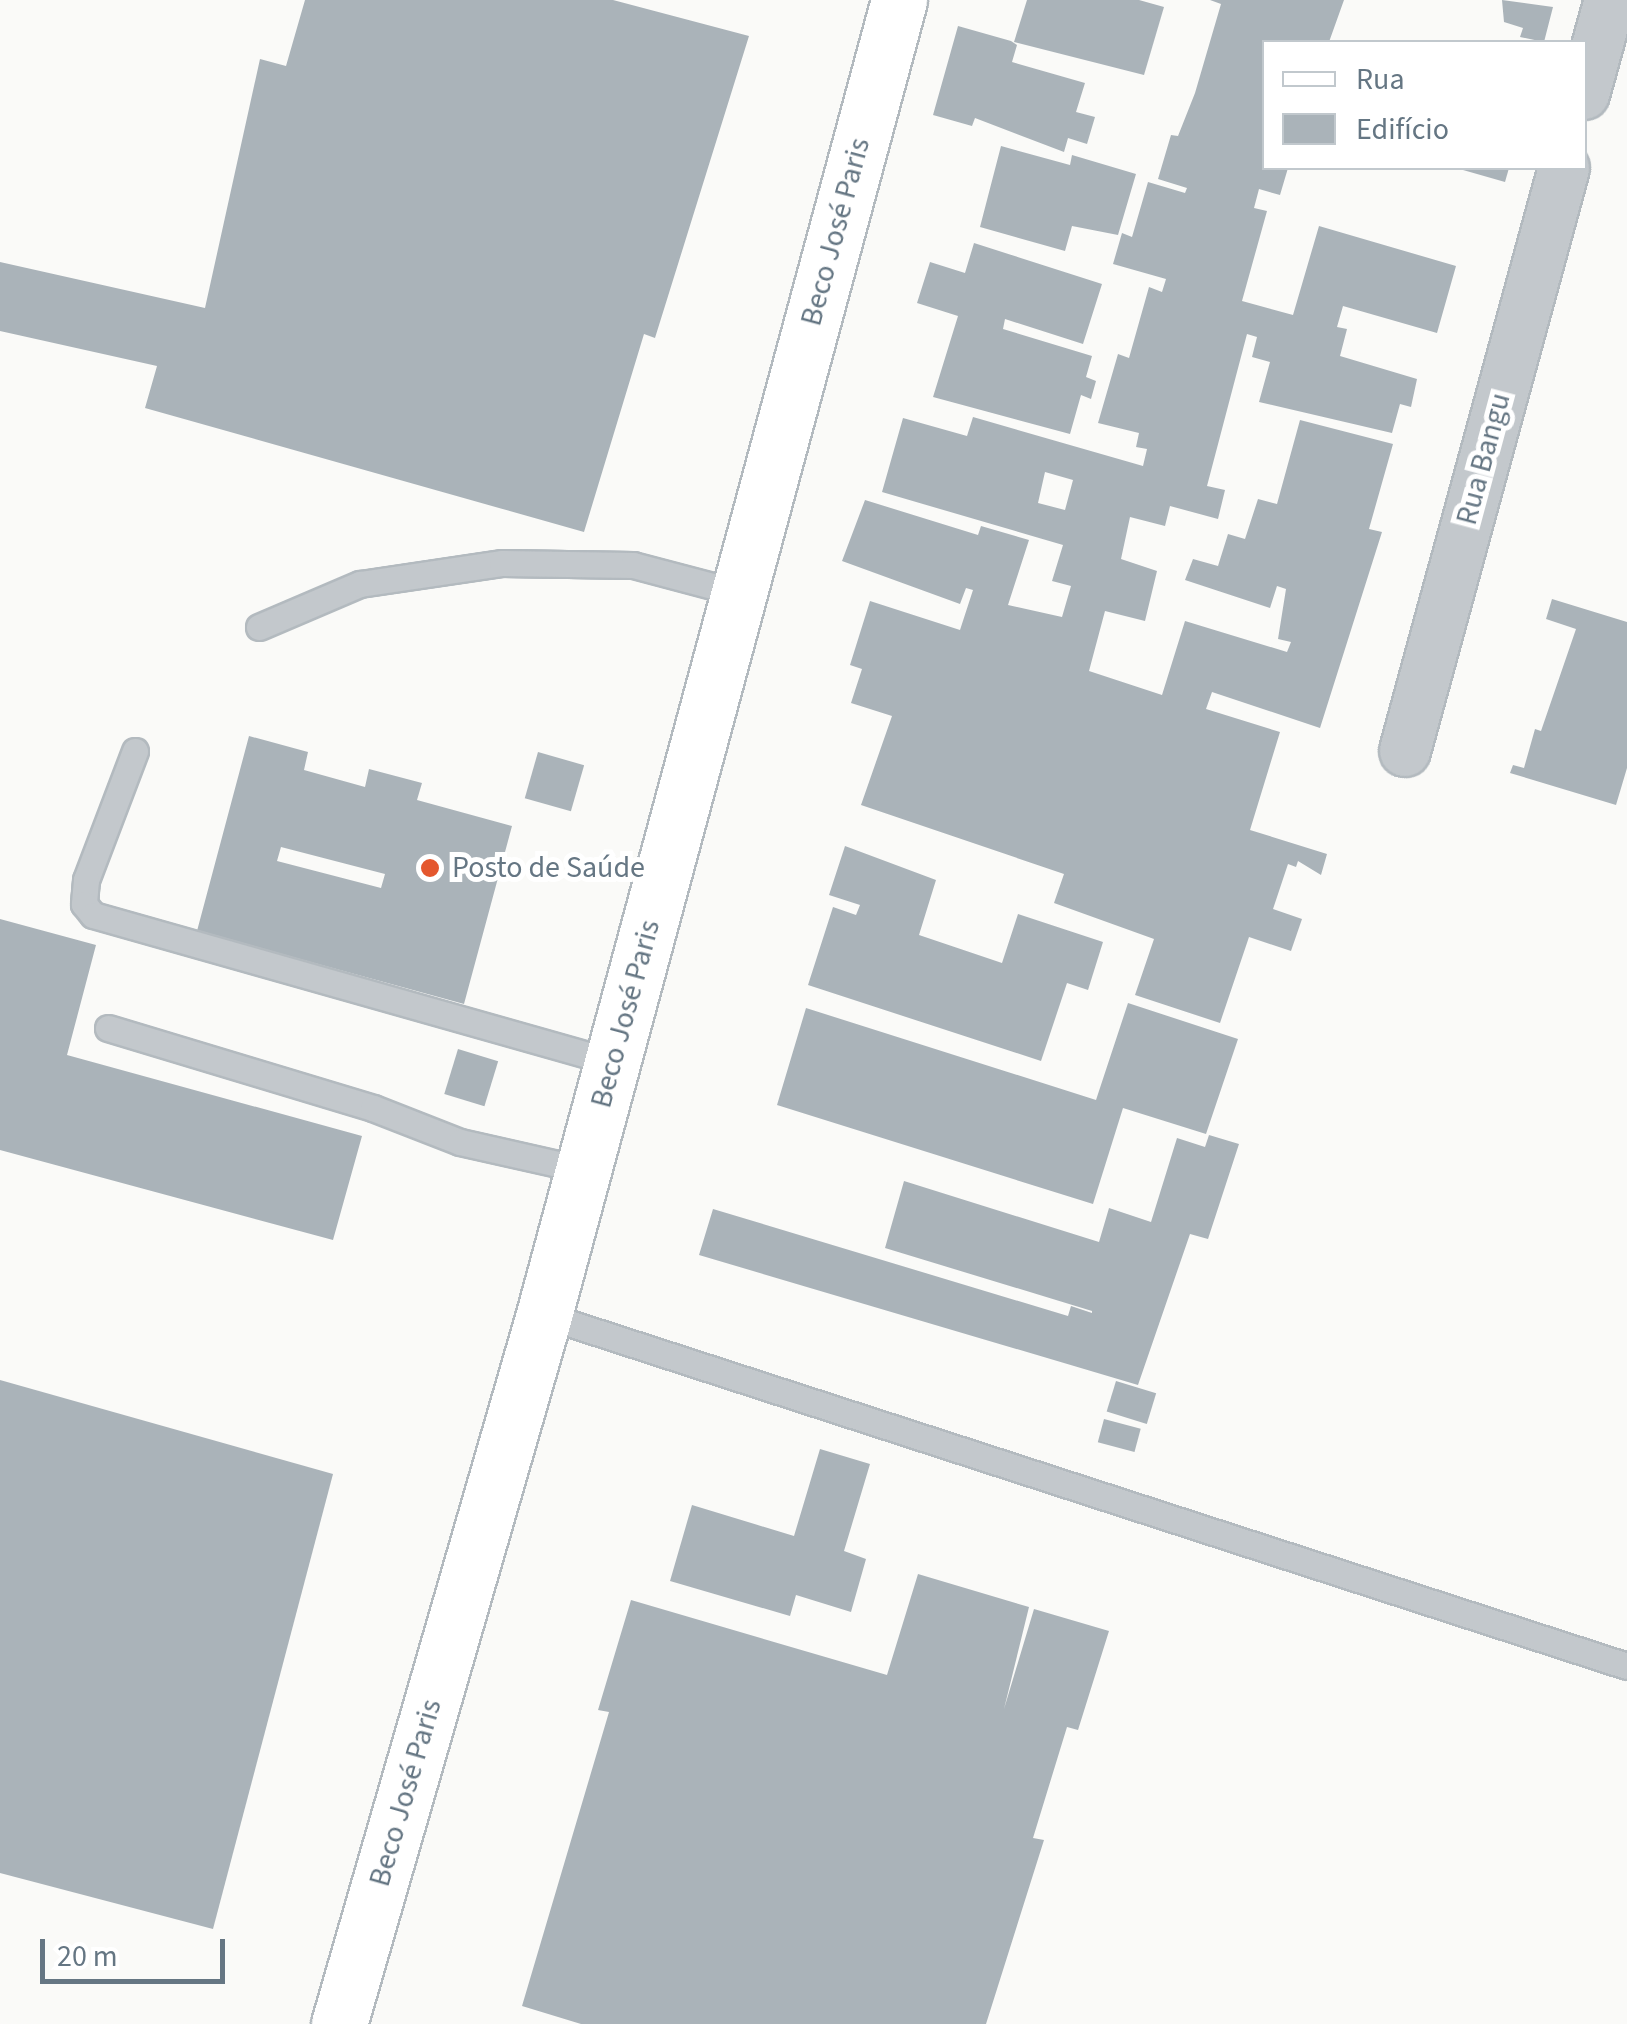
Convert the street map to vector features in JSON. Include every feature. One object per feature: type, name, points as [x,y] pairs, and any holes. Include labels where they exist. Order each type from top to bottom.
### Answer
[{"type":"street","name":"Beco José Paris","points":[[340,2024],[544,1315],[899,0]]},
{"type":"street","points":[[1587,83],[1610,0]]},
{"type":"street","name":"Rua Bangu","points":[[1404,751],[1563,170]]},
{"type":"lane","points":[[258,627],[360,584],[502,563],[633,565],[739,593]]},
{"type":"lane","points":[[134,751],[86,880],[84,904],[93,915],[612,1062]]},
{"type":"lane","points":[[108,1028],[373,1108],[460,1142],[584,1170]]},
{"type":"lane","points":[[544,1315],[1627,1666]]},
{"type":"building","points":[[305,0],[613,0],[749,36],[655,338],[644,334],[584,532],[145,408],[157,366],[0,331],[0,262],[205,308],[260,59],[286,66]]},
{"type":"building","points":[[1027,0],[1139,0],[1164,7],[1144,75],[1014,42]]},
{"type":"building","points":[[1210,0],[1344,0],[1330,40],[1262,40],[1262,170],[1287,170],[1280,195],[1259,189],[1254,208],[1267,211],[1242,301],[1293,315],[1319,226],[1456,266],[1437,333],[1343,306],[1337,327],[1347,329],[1340,356],[1417,379],[1411,407],[1400,404],[1392,433],[1259,402],[1270,362],[1252,357],[1257,337],[1247,334],[1207,486],[1225,490],[1218,519],[1170,506],[1165,526],[1130,517],[1121,559],[1157,571],[1145,621],[1105,611],[1089,671],[1162,695],[1185,621],[1287,652],[1291,642],[1278,639],[1286,589],[1277,586],[1270,608],[1185,580],[1193,559],[1218,566],[1228,534],[1245,539],[1258,499],[1277,504],[1300,420],[1393,444],[1369,529],[1382,532],[1320,728],[1212,692],[1206,709],[1280,732],[1250,830],[1327,854],[1321,875],[1298,861],[1296,867],[1288,864],[1273,909],[1302,919],[1291,951],[1249,937],[1220,1023],[1135,995],[1154,939],[1054,903],[1064,874],[861,805],[892,716],[851,703],[862,669],[850,665],[870,601],[960,630],[973,590],[966,588],[960,604],[842,561],[865,500],[978,535],[981,526],[1029,540],[1008,605],[1062,617],[1071,586],[1052,581],[1063,545],[882,492],[903,418],[967,436],[973,417],[1143,466],[1147,449],[1136,447],[1139,433],[1098,423],[1118,354],[1129,358],[1149,287],[1162,292],[1166,279],[1113,264],[1122,233],[1132,237],[1148,182],[1185,193],[1187,188],[1158,179],[1171,135],[1178,136],[1221,4]],"holes":[[[1045,472],[1073,480],[1065,510],[1038,503]]]},
{"type":"building","points":[[1502,0],[1553,7],[1545,40],[1520,37],[1523,28],[1504,22]]},
{"type":"building","points":[[958,26],[1017,45],[1012,62],[1085,83],[1076,112],[1095,117],[1087,144],[1068,138],[1064,152],[975,118],[972,126],[933,115]]},
{"type":"building","points":[[1001,146],[1070,165],[1072,155],[1136,174],[1118,235],[1072,226],[1065,251],[980,227]]},
{"type":"building","points":[[1463,170],[1508,170],[1505,182]]},
{"type":"building","points":[[974,243],[1102,284],[1083,344],[1005,319],[1003,329],[1092,356],[1086,377],[1096,381],[1091,399],[1081,395],[1070,434],[933,397],[958,316],[917,303],[930,262],[965,273]]},
{"type":"building","points":[[1552,599],[1627,622],[1627,768],[1616,805],[1510,773],[1513,765],[1524,768],[1535,729],[1541,731],[1576,629],[1546,619]]},
{"type":"building","name":"Posto de Saúde","points":[[249,736],[308,752],[304,770],[365,787],[369,769],[422,783],[417,800],[512,826],[464,1004],[197,931]],"holes":[[[281,847],[385,874],[381,888],[277,861]]]},
{"type":"building","points":[[538,752],[584,765],[571,811],[525,798]]},
{"type":"building","points":[[845,846],[936,880],[919,935],[1002,963],[1018,914],[1103,942],[1088,990],[1067,983],[1041,1061],[808,985],[833,907],[856,915],[860,905],[829,895]]},
{"type":"building","points":[[0,919],[96,945],[67,1055],[362,1136],[333,1240],[0,1150]]},
{"type":"building","points":[[1128,1003],[1238,1039],[1206,1134],[1123,1108],[1093,1204],[777,1105],[806,1008],[1096,1100]]},
{"type":"building","points":[[458,1049],[498,1061],[484,1106],[444,1094]]},
{"type":"building","points":[[1209,1135],[1239,1144],[1208,1239],[1190,1234],[1138,1385],[699,1255],[713,1209],[1068,1316],[1071,1306],[1092,1313],[1092,1311],[885,1248],[904,1181],[1099,1242],[1109,1208],[1151,1222],[1177,1138],[1205,1147]]},
{"type":"building","points":[[0,1380],[333,1474],[213,1929],[0,1873]]},
{"type":"building","points":[[1116,1381],[1156,1393],[1147,1424],[1107,1412]]},
{"type":"building","points":[[1104,1419],[1141,1429],[1134,1452],[1098,1442]]},
{"type":"building","points":[[820,1449],[870,1464],[844,1551],[866,1559],[851,1612],[796,1595],[790,1616],[670,1581],[692,1505],[794,1536]]},
{"type":"building","points":[[918,1574],[1029,1607],[1004,1709],[1034,1609],[1109,1631],[1078,1730],[1067,1727],[1033,1838],[1044,1840],[986,2024],[581,2024],[522,2006],[609,1712],[598,1710],[631,1600],[887,1675]]},
{"type":"place","name":"Posto de Saúde","points":[[430,868]]}]
